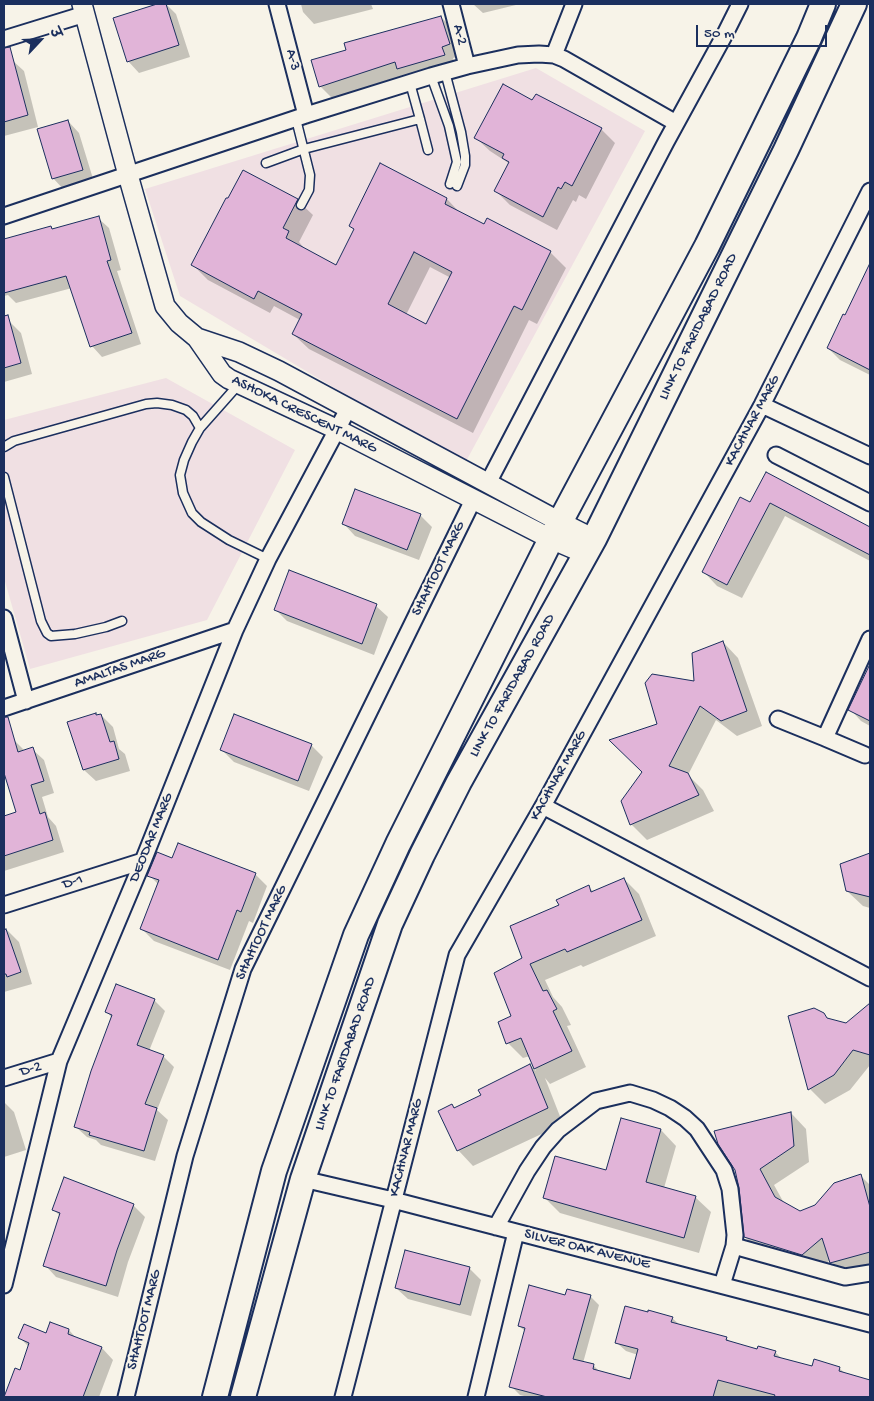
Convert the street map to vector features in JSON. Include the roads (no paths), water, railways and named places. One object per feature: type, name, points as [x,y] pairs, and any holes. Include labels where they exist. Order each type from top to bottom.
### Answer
[{"type":"main road","name":"LINK TO FARIDABAD ROAD","points":[[216,1397],[274,1171],[356,935],[398,844],[556,530],[707,246],[823,4]]},
{"type":"main road","name":"LINK TO FARIDABAD ROAD","points":[[243,1397],[303,1179],[394,915],[422,855],[460,782],[590,546],[786,150],[854,4]]},
{"type":"street","name":"A-3","points":[[277,4],[301,117]]},
{"type":"street","name":"A-2","points":[[451,4],[467,66]]},
{"type":"street","points":[[554,55],[574,4]]},
{"type":"street","points":[[488,483],[740,4]]},
{"type":"street","points":[[4,39],[84,9]]},
{"type":"street","name":"ASHOKA CRESCENT MARG","points":[[84,9],[165,306],[178,323],[197,338],[222,374],[474,498],[556,530]]},
{"type":"street","points":[[4,216],[301,117],[438,74],[518,55],[554,55],[564,59],[676,124]]},
{"type":"street","name":"KACHNAR MARG","points":[[343,1397],[457,955],[543,806],[762,404],[870,192]]},
{"type":"street","points":[[197,338],[247,356],[488,483],[556,530],[590,546]]},
{"type":"street","points":[[762,404],[870,456]]},
{"type":"street","name":"DEODAR MARG","points":[[4,1285],[8,1254],[59,1061],[143,861],[235,630],[268,559],[348,409]]},
{"type":"street","points":[[776,455],[870,503]]},
{"type":"street","name":"SHAHTOOT MARG","points":[[126,1397],[185,1156],[243,969],[474,498]]},
{"type":"street","points":[[4,618],[26,700]]},
{"type":"street","name":"AMALTAS MARG","points":[[4,708],[235,630]]},
{"type":"street","points":[[825,738],[870,639]]},
{"type":"street","points":[[778,719],[865,755]]},
{"type":"street","points":[[543,806],[870,978]]},
{"type":"street","name":"D-1","points":[[4,905],[143,861]]},
{"type":"street","name":"D-2","points":[[4,1078],[59,1061]]},
{"type":"street","points":[[496,1227],[527,1171],[543,1147],[558,1130],[596,1101],[630,1093],[654,1100],[670,1108],[697,1130],[724,1170],[730,1189],[735,1235],[734,1246],[722,1285]]},
{"type":"street","name":"SILVER OAK AVENUE","points":[[303,1179],[393,1200],[870,1324]]},
{"type":"street","points":[[476,1397],[516,1232]]},
{"type":"street","points":[[734,1246],[845,1277],[870,1273]]},
{"type":"lane","points":[[438,74],[461,132],[465,156],[464,165],[454,185],[455,154],[438,74]]},
{"type":"lane","points":[[410,83],[428,150]]},
{"type":"lane","points":[[301,117],[304,149],[310,175],[309,190],[301,205]]},
{"type":"lane","points":[[266,163],[304,149],[420,119]]},
{"type":"lane","points":[[239,384],[200,428],[184,460],[180,475],[187,503],[192,513],[201,522],[229,540],[268,559]]},
{"type":"lane","points":[[4,447],[14,441],[146,404],[172,405],[186,410],[193,416],[200,428]]},
{"type":"lane","points":[[4,477],[40,621],[47,633],[52,636],[75,634],[106,627],[122,621]]}]
